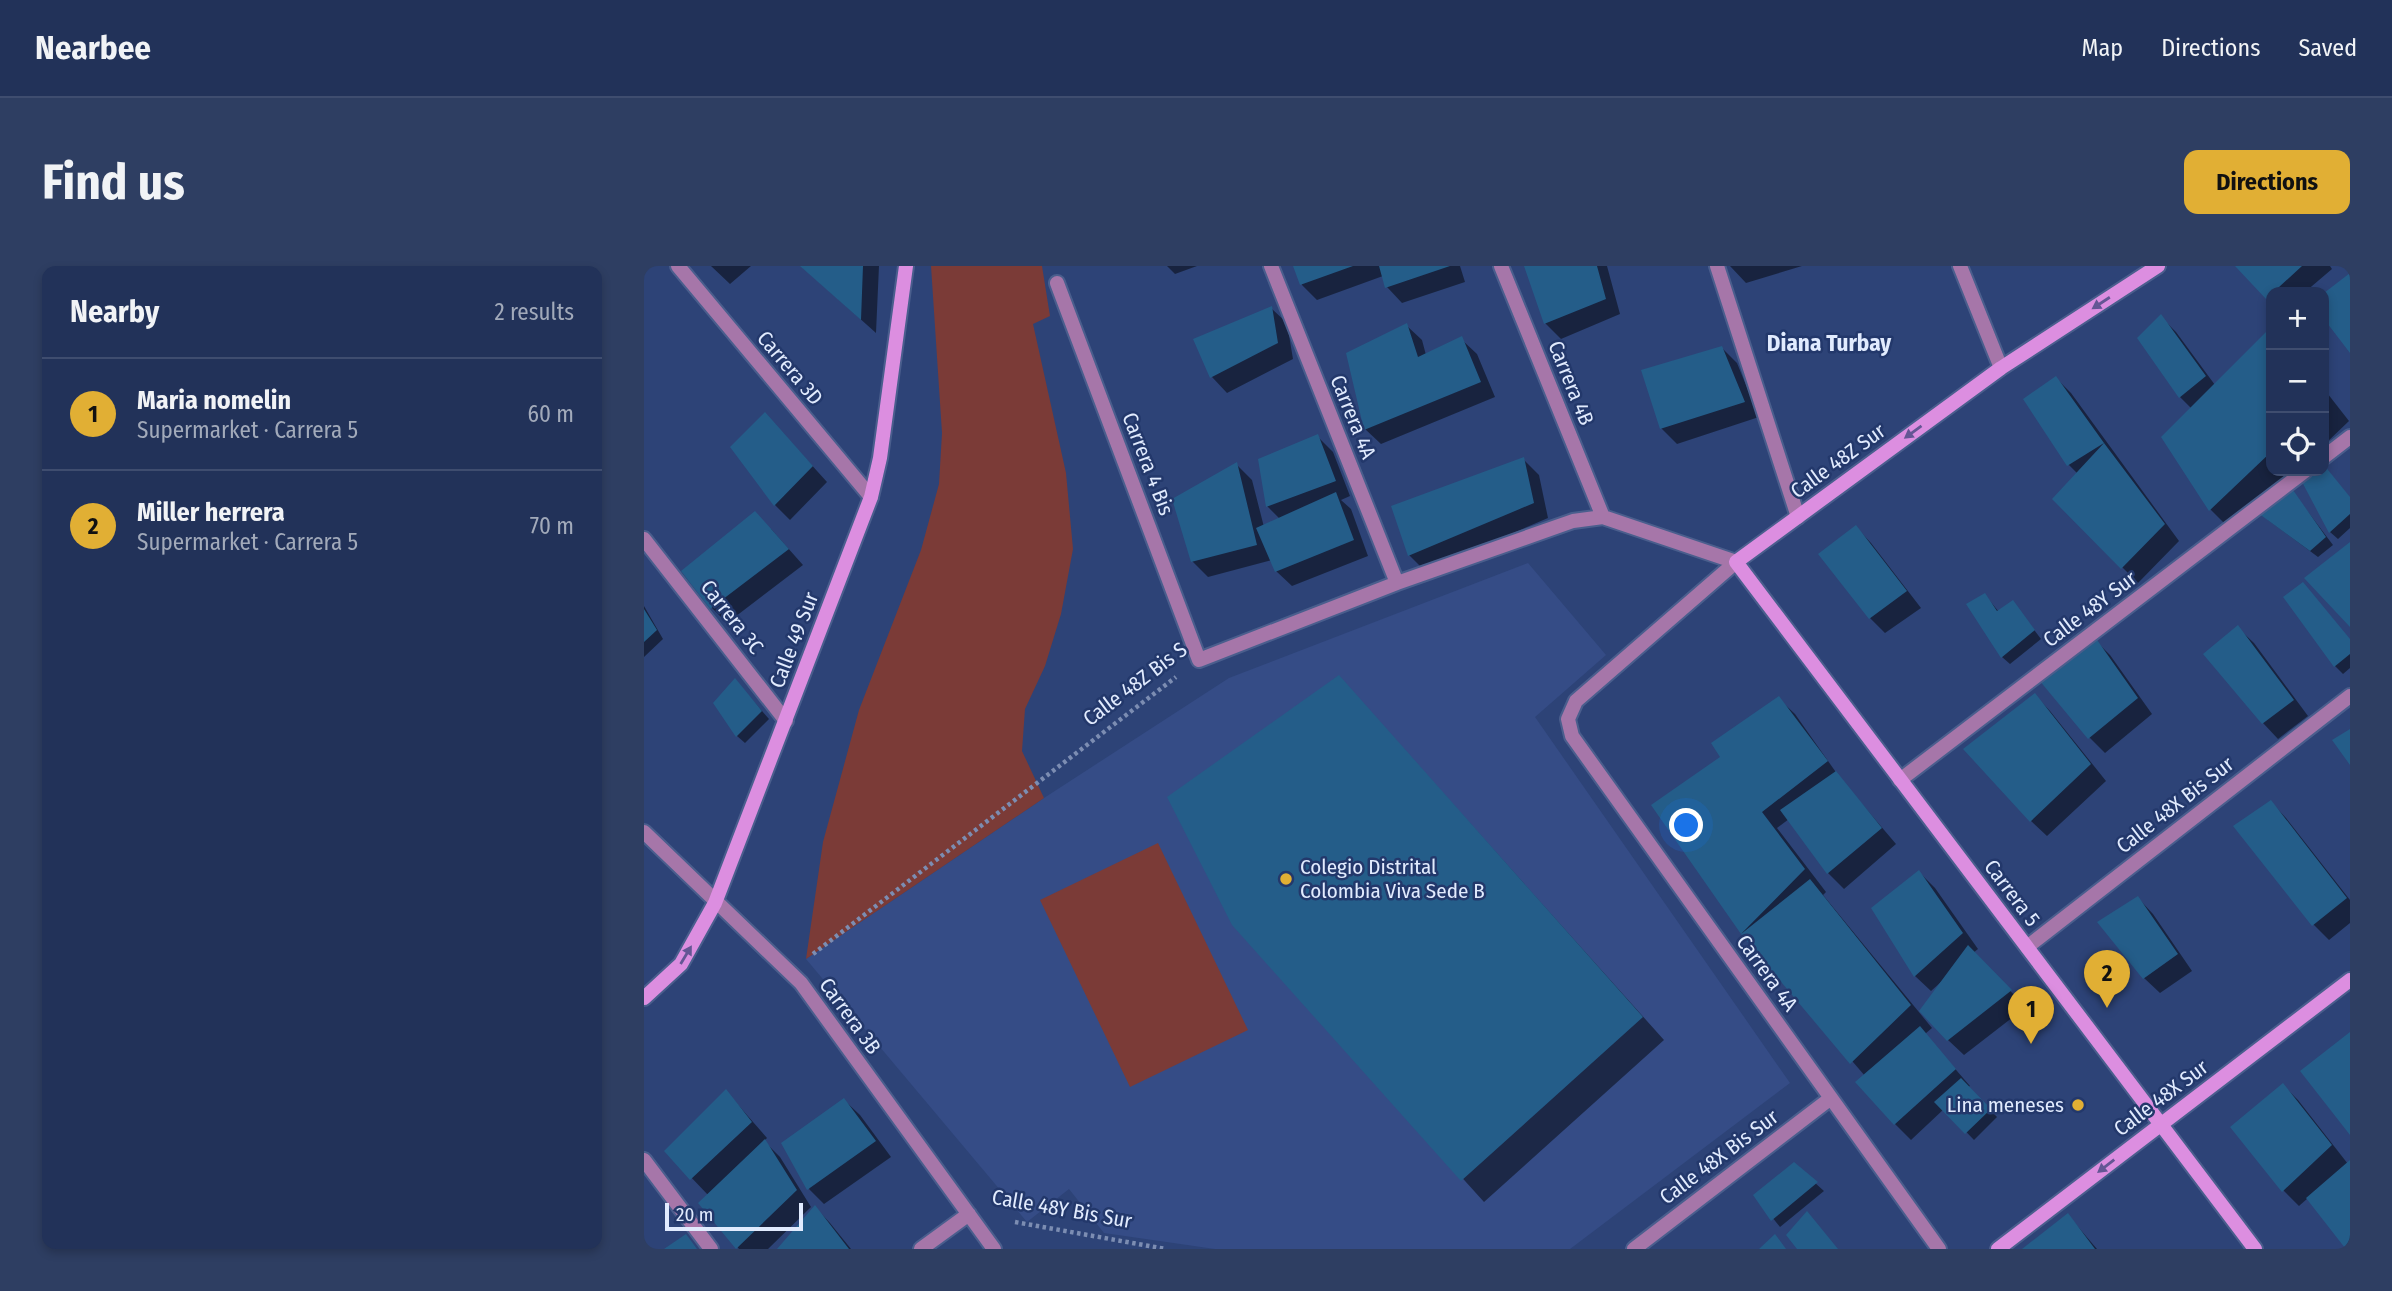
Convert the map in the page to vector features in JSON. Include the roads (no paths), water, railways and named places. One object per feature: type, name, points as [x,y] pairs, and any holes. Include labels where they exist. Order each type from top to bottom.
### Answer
[{"type":"street","name":"Carrera 3D","points":[[678,266],[871,497]]},
{"type":"street","name":"Calle 49 Sur","points":[[644,998],[681,964],[715,903],[871,497],[880,458],[906,266]]},
{"type":"street","name":"Carrera 4A","points":[[1271,266],[1396,583]]},
{"type":"street","name":"Carrera 4B","points":[[1501,266],[1603,517]]},
{"type":"street","points":[[1717,266],[1797,517]]},
{"type":"street","points":[[1960,266],[2001,368]]},
{"type":"street","name":"Calle 48Z Sur","points":[[1568,719],[1576,701],[1736,562],[2001,368],[2158,266]]},
{"type":"street","name":"Carrera 4 Bis","points":[[1058,283],[1199,660]]},
{"type":"street","points":[[2329,453],[2350,436]]},
{"type":"street","name":"Calle 48Y Sur","points":[[1900,780],[2298,476]]},
{"type":"street","name":"Calle 48Z Bis S","points":[[1199,660],[1396,583],[1573,521],[1603,517]]},
{"type":"street","points":[[1603,517],[1736,562]]},
{"type":"street","name":"Carrera 3C","points":[[644,539],[786,721]]},
{"type":"street","name":"Carrera 5","points":[[1736,562],[2255,1249]]},
{"type":"street","name":"Calle 48X Bis Sur","points":[[2027,947],[2350,696]]},
{"type":"street","name":"Carrera 4A","points":[[1568,719],[1572,736],[1939,1249]]},
{"type":"street","name":"Carrera 3B","points":[[644,832],[801,984],[994,1249]]},
{"type":"street","name":"Calle 48X Sur","points":[[1998,1249],[2350,980]]},
{"type":"street","name":"Calle 48X Bis Sur","points":[[1634,1249],[1830,1098]]},
{"type":"street","points":[[644,1160],[711,1249]]},
{"type":"street","name":"Calle 48Y Bis Sur","points":[[921,1249],[969,1214]]},
{"type":"place","name":"Colegio Distrital Colombia Viva Sede B","points":[[1286,879]]},
{"type":"place","name":"Miller herrera","points":[[2107,1008]]},
{"type":"place","name":"Maria nomelin","points":[[2031,1044]]},
{"type":"place","name":"Lina meneses","points":[[2078,1105]]},
{"type":"district","name":"Diana Turbay","points":[[1829,343]]}]
